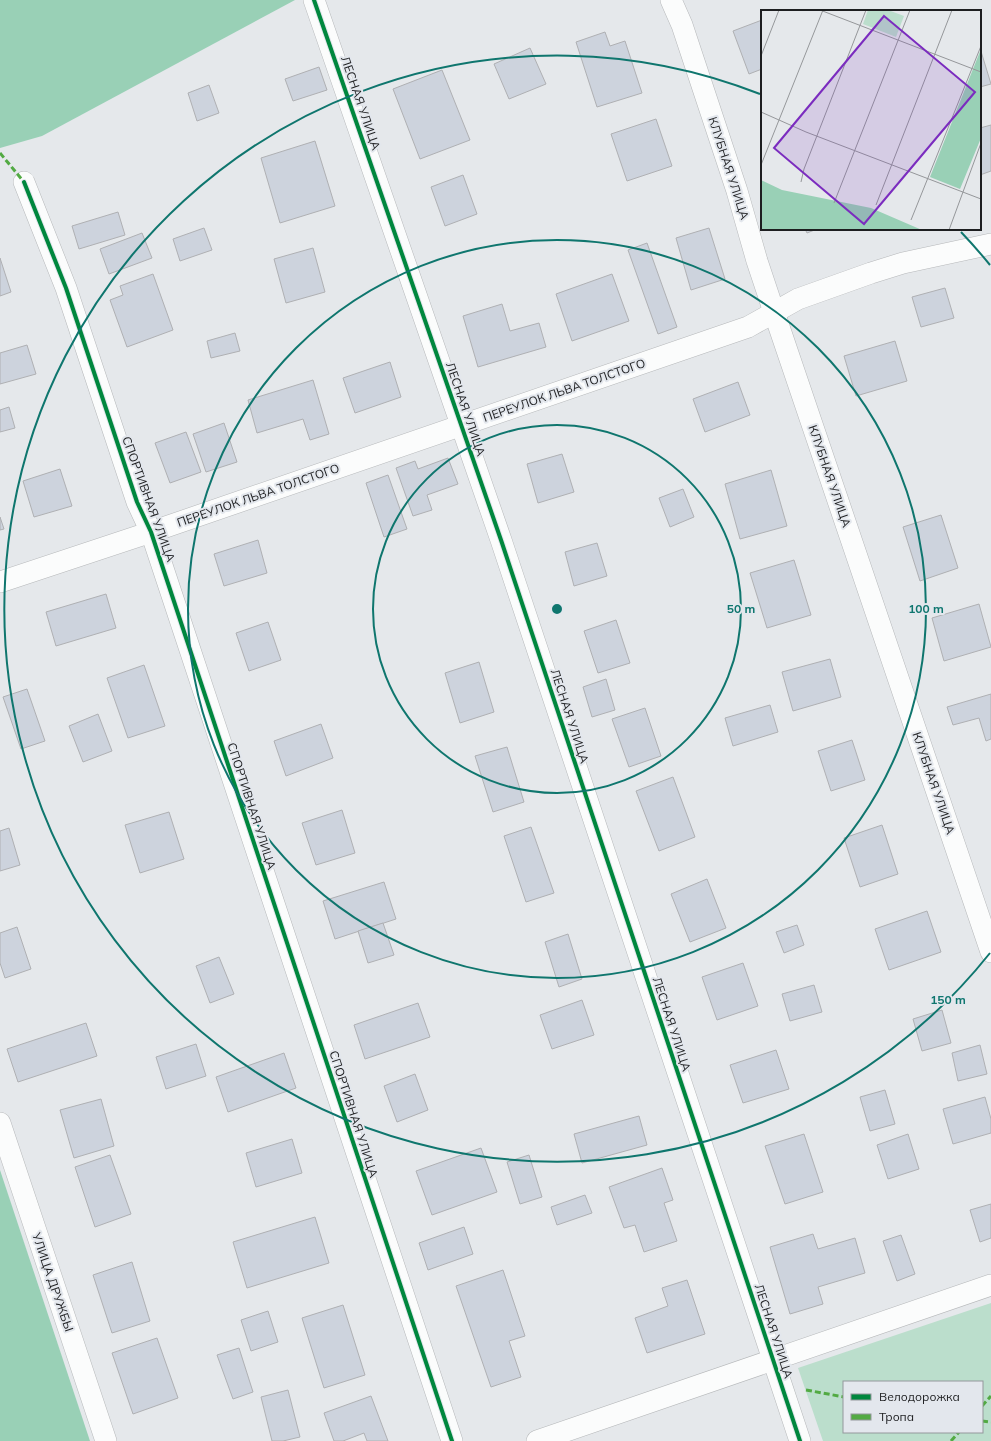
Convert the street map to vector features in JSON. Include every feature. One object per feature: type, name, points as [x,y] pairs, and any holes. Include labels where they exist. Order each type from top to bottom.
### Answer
[{"type":"street","name":"ЛЕСНАЯ УЛИЦА","points":[[314,0],[508,562],[800,1441]]},
{"type":"street","name":"КЛУБНАЯ УЛИЦА","points":[[671,0],[682,25],[737,191],[757,261],[991,952]]},
{"type":"street","name":"СПОРТИВНАЯ УЛИЦА","points":[[24,182],[66,288],[137,502],[151,532],[452,1441]]},
{"type":"street","name":"ПЕРЕУЛОК ЛЬВА ТОЛСТОГО","points":[[0,582],[151,532],[748,327],[798,299],[871,273],[904,263],[991,244]]},
{"type":"street","name":"УЛИЦА ДРУЖБЫ","points":[[0,1123],[106,1441]]},
{"type":"street","points":[[537,1441],[991,1285]]},
{"type":"green space","points":[[0,0],[295,0],[42,136],[0,148]]},
{"type":"green space","points":[[0,1170],[90,1441],[0,1441]]},
{"type":"green space","points":[[991,1303],[991,1441],[823,1441],[798,1368]]},
{"type":"building","points":[[761,20],[761,69],[749,74],[733,31]]},
{"type":"building","points":[[605,32],[610,46],[625,41],[642,93],[597,107],[576,42]]},
{"type":"building","points":[[530,48],[546,84],[509,99],[494,64]]},
{"type":"building","points":[[981,51],[991,84],[981,87]]},
{"type":"building","points":[[319,67],[327,90],[293,101],[285,79]]},
{"type":"building","points":[[442,70],[470,140],[420,159],[393,89]]},
{"type":"building","points":[[209,85],[219,113],[197,121],[188,93]]},
{"type":"building","points":[[656,119],[672,166],[627,181],[611,134]]},
{"type":"building","points":[[991,125],[991,171],[981,175],[981,128]]},
{"type":"building","points":[[315,141],[335,206],[280,223],[261,158]]},
{"type":"building","points":[[463,175],[477,214],[445,226],[431,187]]},
{"type":"building","points":[[118,212],[125,235],[79,249],[72,226]]},
{"type":"building","points":[[204,228],[212,250],[180,261],[173,239]]},
{"type":"building","points":[[709,228],[725,279],[691,290],[676,238]]},
{"type":"building","points":[[806,230],[814,230],[807,233]]},
{"type":"building","points":[[142,233],[152,258],[109,274],[100,249]]},
{"type":"building","points":[[647,243],[677,327],[658,334],[628,250]]},
{"type":"building","points":[[313,248],[325,292],[286,303],[274,259]]},
{"type":"building","points":[[0,258],[11,292],[0,296]]},
{"type":"building","points":[[153,274],[173,330],[127,347],[110,300],[123,295],[120,286]]},
{"type":"building","points":[[612,274],[629,321],[572,341],[556,294]]},
{"type":"building","points":[[945,288],[954,318],[921,327],[912,297]]},
{"type":"building","points":[[502,304],[510,331],[539,323],[546,347],[478,367],[463,316]]},
{"type":"building","points":[[235,333],[240,351],[211,358],[207,341]]},
{"type":"building","points":[[895,341],[907,381],[856,396],[844,356]]},
{"type":"building","points":[[27,345],[36,374],[0,384],[0,353]]},
{"type":"building","points":[[390,362],[401,397],[355,413],[343,378]]},
{"type":"building","points":[[313,380],[329,434],[310,440],[303,419],[257,433],[248,400]]},
{"type":"building","points":[[738,382],[750,415],[705,432],[693,399]]},
{"type":"building","points":[[9,407],[15,428],[0,432],[0,410]]},
{"type":"building","points":[[224,423],[237,462],[206,472],[193,434]]},
{"type":"building","points":[[186,432],[201,472],[170,483],[155,443]]},
{"type":"building","points":[[562,454],[574,492],[538,503],[527,464]]},
{"type":"building","points":[[448,458],[458,484],[427,495],[432,510],[413,516],[396,468],[415,461],[418,469]]},
{"type":"building","points":[[60,469],[72,506],[34,517],[23,481]]},
{"type":"building","points":[[771,470],[787,526],[740,539],[725,484]]},
{"type":"building","points":[[388,475],[407,529],[384,537],[366,483]]},
{"type":"building","points":[[683,489],[694,517],[670,527],[659,498]]},
{"type":"building","points":[[941,515],[958,568],[920,581],[903,527]]},
{"type":"building","points":[[0,517],[4,529],[0,530]]},
{"type":"building","points":[[258,540],[267,573],[224,586],[214,554]]},
{"type":"building","points":[[597,543],[607,576],[574,586],[565,552]]},
{"type":"building","points":[[794,560],[811,615],[767,628],[750,573]]},
{"type":"building","points":[[106,594],[116,628],[56,646],[46,612]]},
{"type":"building","points":[[979,604],[991,647],[944,661],[932,618]]},
{"type":"building","points":[[616,620],[630,663],[598,673],[584,631]]},
{"type":"building","points":[[268,622],[281,660],[249,671],[236,633]]},
{"type":"building","points":[[830,659],[841,697],[793,711],[782,672]]},
{"type":"building","points":[[479,662],[494,712],[460,723],[445,673]]},
{"type":"building","points":[[144,665],[165,726],[128,738],[107,678]]},
{"type":"building","points":[[606,679],[615,710],[592,717],[583,687]]},
{"type":"building","points":[[27,689],[45,741],[21,749],[3,697]]},
{"type":"building","points":[[991,694],[991,739],[986,741],[979,718],[953,725],[947,707]]},
{"type":"building","points":[[770,705],[778,732],[733,746],[725,718]]},
{"type":"building","points":[[645,708],[661,756],[629,767],[612,719]]},
{"type":"building","points":[[98,714],[112,751],[83,762],[69,726]]},
{"type":"building","points":[[321,724],[333,758],[286,776],[274,741]]},
{"type":"building","points":[[852,740],[865,780],[831,791],[818,751]]},
{"type":"building","points":[[507,747],[524,802],[493,812],[475,756]]},
{"type":"building","points":[[673,777],[695,837],[659,851],[636,791]]},
{"type":"building","points":[[342,810],[355,853],[316,865],[302,823]]},
{"type":"building","points":[[169,812],[184,859],[140,873],[125,825]]},
{"type":"building","points":[[882,825],[898,874],[860,887],[844,838]]},
{"type":"building","points":[[531,827],[554,893],[526,902],[504,836]]},
{"type":"building","points":[[9,828],[20,865],[0,871],[0,831]]},
{"type":"building","points":[[707,879],[726,928],[690,942],[671,894]]},
{"type":"building","points":[[384,882],[396,919],[335,939],[323,901]]},
{"type":"building","points":[[927,911],[941,952],[889,970],[875,929]]},
{"type":"building","points":[[383,923],[394,955],[368,963],[358,931]]},
{"type":"building","points":[[797,925],[804,945],[784,953],[776,932]]},
{"type":"building","points":[[17,927],[31,969],[5,978],[0,963],[0,933]]},
{"type":"building","points":[[568,934],[582,979],[559,987],[545,942]]},
{"type":"building","points":[[219,957],[234,994],[210,1003],[196,966]]},
{"type":"building","points":[[743,963],[758,1006],[717,1020],[702,977]]},
{"type":"building","points":[[814,985],[822,1012],[790,1021],[782,994]]},
{"type":"building","points":[[582,1000],[594,1035],[552,1049],[540,1015]]},
{"type":"building","points":[[418,1003],[430,1037],[365,1059],[354,1025]]},
{"type":"building","points":[[942,1010],[951,1043],[922,1051],[913,1019]]},
{"type":"building","points":[[86,1023],[97,1056],[18,1082],[7,1049]]},
{"type":"building","points":[[196,1044],[206,1076],[166,1089],[156,1057]]},
{"type":"building","points":[[980,1045],[987,1074],[958,1081],[952,1053]]},
{"type":"building","points":[[776,1050],[789,1089],[743,1103],[730,1065]]},
{"type":"building","points":[[284,1053],[296,1088],[228,1112],[216,1077]]},
{"type":"building","points":[[415,1074],[428,1110],[397,1122],[384,1086]]},
{"type":"building","points":[[885,1090],[895,1124],[870,1131],[860,1097]]},
{"type":"building","points":[[985,1097],[991,1119],[991,1133],[953,1144],[943,1109]]},
{"type":"building","points":[[101,1099],[114,1146],[74,1158],[60,1110]]},
{"type":"building","points":[[639,1116],[647,1145],[582,1163],[574,1134]]},
{"type":"building","points":[[804,1134],[823,1192],[785,1204],[765,1146]]},
{"type":"building","points":[[908,1134],[919,1169],[888,1179],[877,1145]]},
{"type":"building","points":[[292,1139],[302,1173],[256,1187],[246,1153]]},
{"type":"building","points":[[481,1148],[497,1192],[432,1215],[416,1171]]},
{"type":"building","points":[[110,1155],[131,1214],[95,1227],[75,1167]]},
{"type":"building","points":[[529,1155],[542,1197],[520,1204],[507,1162]]},
{"type":"building","points":[[662,1168],[673,1200],[664,1203],[677,1241],[644,1252],[635,1225],[624,1228],[609,1187]]},
{"type":"building","points":[[585,1195],[592,1213],[557,1225],[551,1207]]},
{"type":"building","points":[[991,1204],[991,1238],[980,1242],[970,1210]]},
{"type":"building","points":[[315,1217],[329,1263],[247,1288],[233,1242]]},
{"type":"building","points":[[464,1227],[473,1254],[428,1270],[419,1243]]},
{"type":"building","points":[[813,1234],[818,1249],[855,1238],[865,1273],[818,1287],[823,1304],[790,1314],[770,1247]]},
{"type":"building","points":[[901,1235],[915,1274],[897,1281],[883,1241]]},
{"type":"building","points":[[132,1262],[150,1321],[112,1333],[93,1275]]},
{"type":"building","points":[[503,1270],[525,1336],[509,1341],[521,1377],[491,1387],[456,1286]]},
{"type":"building","points":[[687,1280],[705,1334],[647,1353],[635,1318],[668,1306],[662,1288]]},
{"type":"building","points":[[343,1305],[365,1375],[324,1388],[302,1318]]},
{"type":"building","points":[[268,1311],[278,1342],[251,1351],[241,1320]]},
{"type":"building","points":[[157,1338],[178,1398],[133,1414],[112,1353]]},
{"type":"building","points":[[239,1348],[253,1392],[233,1399],[217,1355]]},
{"type":"building","points":[[288,1390],[300,1437],[283,1441],[272,1441],[261,1397]]},
{"type":"building","points":[[371,1396],[388,1441],[367,1441],[364,1433],[343,1441],[334,1441],[324,1413]]},
{"type":"marked path","points":[[0,153],[24,182]]},
{"type":"marked path","points":[[806,1390],[843,1397]]},
{"type":"marked path","points":[[983,1405],[991,1396]]},
{"type":"marked path","points":[[983,1421],[991,1422]]},
{"type":"marked path","points":[[951,1441],[958,1433]]},
{"type":"cycle path","points":[[314,0],[501,540],[800,1441]]},
{"type":"cycle path","points":[[24,182],[66,288],[137,502],[151,532],[452,1441]]}]
